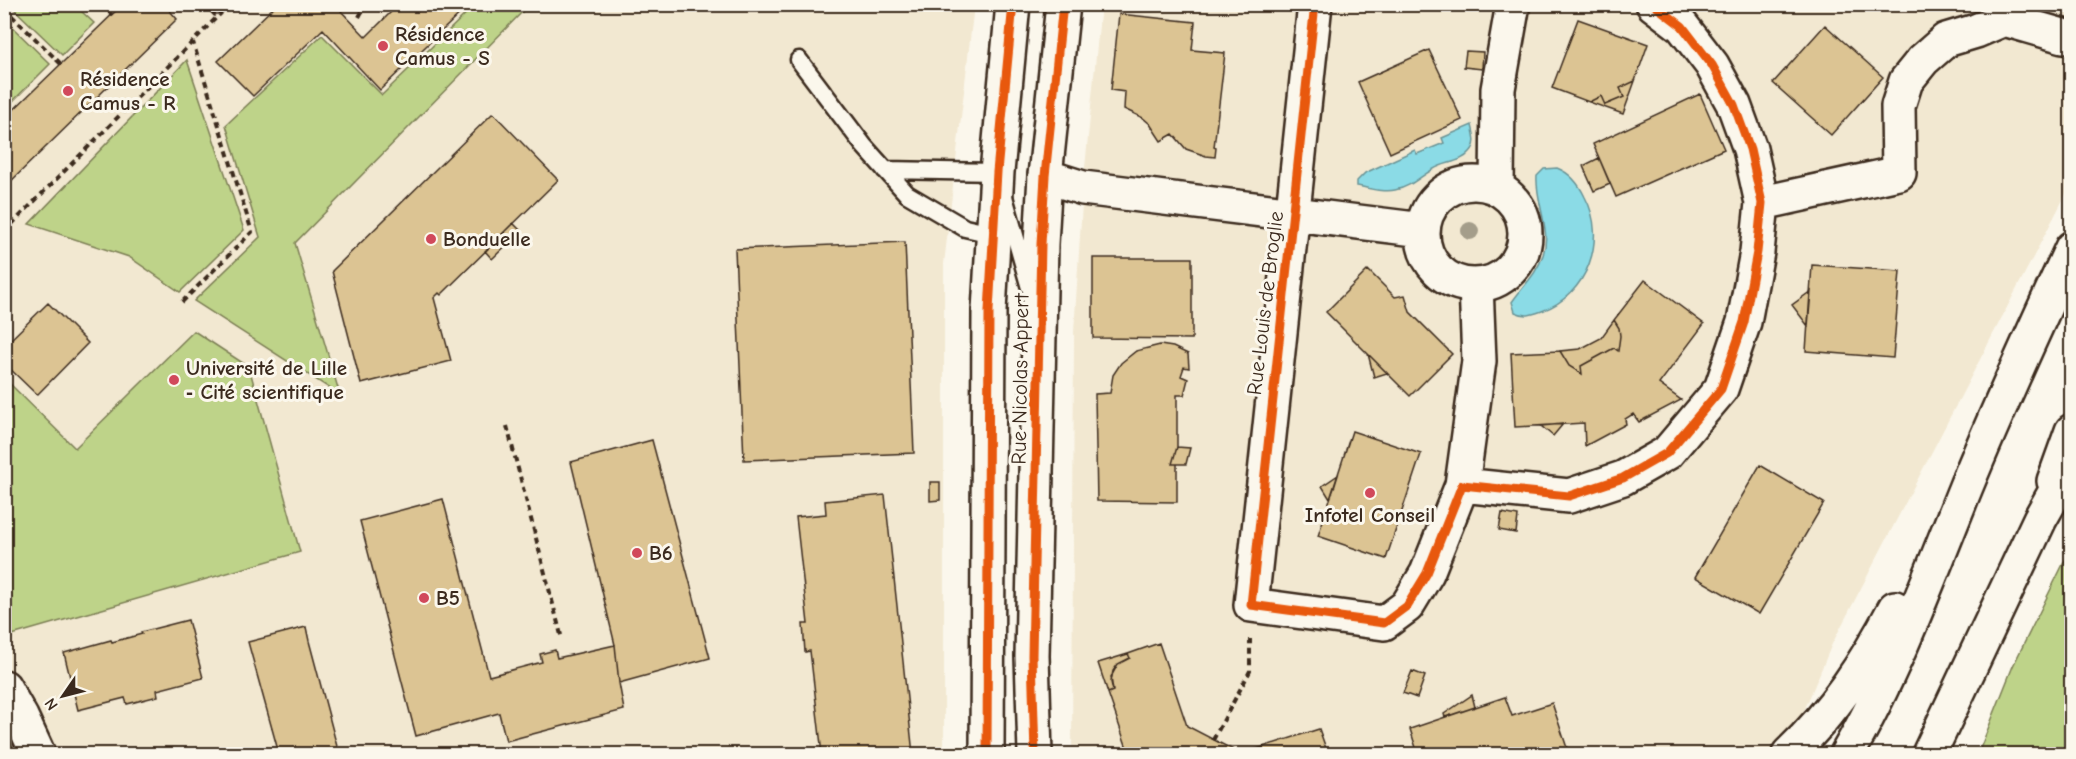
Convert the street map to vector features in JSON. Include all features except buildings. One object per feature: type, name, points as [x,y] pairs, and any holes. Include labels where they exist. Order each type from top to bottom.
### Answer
[{"type":"main road","name":"Rue Nicolas Appert","points":[[987,754],[989,311],[997,172],[1013,4]]},
{"type":"main road","name":"Rue Nicolas Appert","points":[[1035,754],[1032,656],[1039,320],[1045,176],[1063,4]]},
{"type":"main road","name":"Rue Louis de Broglie","points":[[1251,605],[1315,4]]},
{"type":"main road","points":[[1497,188],[1498,89],[1513,4]]},
{"type":"main road","points":[[1461,485],[1569,496],[1623,478],[1667,453],[1721,389],[1744,322],[1757,252],[1762,203],[1750,149],[1734,105],[1712,65],[1682,26],[1653,4]]},
{"type":"main road","points":[[1762,203],[1899,173],[1898,106],[1906,81],[1923,60],[1946,40],[2004,19],[2063,36]]},
{"type":"main road","points":[[1045,176],[1083,188],[1294,212],[1423,230]]},
{"type":"main road","points":[[1464,183],[1480,183],[1497,188],[1510,198],[1520,212],[1525,228],[1524,244],[1518,260],[1507,273],[1493,282],[1476,285],[1459,284],[1443,276],[1431,263],[1424,247],[1423,230],[1426,214],[1435,200],[1448,189],[1464,183]]},
{"type":"main road","points":[[1847,754],[1881,689],[1990,429],[2072,248]]},
{"type":"main road","points":[[1251,605],[1384,623],[1407,606],[1427,573],[1461,485],[1479,361],[1476,285]]},
{"type":"main road","points":[[1789,754],[1815,730],[1844,694],[1876,644],[1990,429]]},
{"type":"main road","points":[[2040,519],[2072,431]]},
{"type":"main road","points":[[1929,754],[2040,519],[2072,462]]},
{"type":"main road","points":[[4,687],[38,754]]},
{"type":"lane","points":[[798,60],[885,170],[907,194],[965,228],[993,234]]},
{"type":"lane","points":[[885,170],[997,172],[1039,320]]},
{"type":"path","points":[[102,4],[112,15]]},
{"type":"path","points":[[204,4],[217,17]]},
{"type":"path","points":[[4,232],[230,4]]},
{"type":"path","points":[[359,16],[366,4]]},
{"type":"path","points":[[4,8],[62,64]]},
{"type":"path","points":[[182,303],[252,232],[193,42]]},
{"type":"path","points":[[507,426],[562,639]]},
{"type":"path","points":[[1213,740],[1250,671],[1251,605]]},
{"type":"shaded area","points":[[4,5],[974,5],[944,264],[944,754],[5,754]]},
{"type":"shaded area","points":[[1101,5],[2071,5],[2072,176],[2067,192],[1832,644],[1786,754],[1072,754],[1074,332],[1083,188]]},
{"type":"green space","points":[[10,5],[85,5],[80,10],[94,23],[62,55]]},
{"type":"green space","points":[[475,5],[529,5],[295,243],[340,395],[194,301],[260,237],[226,125],[322,35],[382,95]]},
{"type":"green space","points":[[4,19],[50,64],[5,109],[4,109]]},
{"type":"green space","points":[[187,60],[244,230],[180,292],[129,257],[29,224]]},
{"type":"green space","points":[[194,331],[249,367],[300,552],[5,637],[5,379],[75,448]]},
{"type":"green space","points":[[2071,548],[2071,754],[1978,754],[2013,666]]},
{"type":"water","points":[[1472,125],[1474,146],[1464,157],[1434,169],[1413,183],[1390,191],[1357,186],[1357,181],[1365,173],[1415,150],[1417,154],[1444,143],[1442,138]]},
{"type":"water","points":[[1557,168],[1574,180],[1585,197],[1592,214],[1593,248],[1589,264],[1571,292],[1558,303],[1542,311],[1522,315],[1515,312],[1512,302],[1537,268],[1543,255],[1546,236],[1538,196],[1537,176],[1544,169]]},
{"type":"cycle path","points":[[987,754],[989,311],[997,172],[1013,4]]},
{"type":"cycle path","points":[[1035,754],[1032,656],[1041,244],[1045,176],[1063,4]]},
{"type":"cycle path","points":[[1315,4],[1251,605],[1384,623],[1407,606],[1427,573],[1462,485],[1569,496],[1623,478],[1667,453],[1721,389],[1744,322],[1757,252],[1762,203],[1750,149],[1734,105],[1712,65],[1682,26],[1653,4]]},
{"type":"place","name":"Résidence Camus - S","points":[[383,46]]},
{"type":"place","name":"Résidence Camus - R","points":[[68,91]]},
{"type":"place","name":"Bonduelle","points":[[431,239]]},
{"type":"place","name":"Université de Lille ‐ Cité scientifique","points":[[174,380]]},
{"type":"place","name":"Infotel Conseil","points":[[1370,493]]},
{"type":"place","name":"B6","points":[[637,553]]},
{"type":"place","name":"B5","points":[[424,598]]}]
